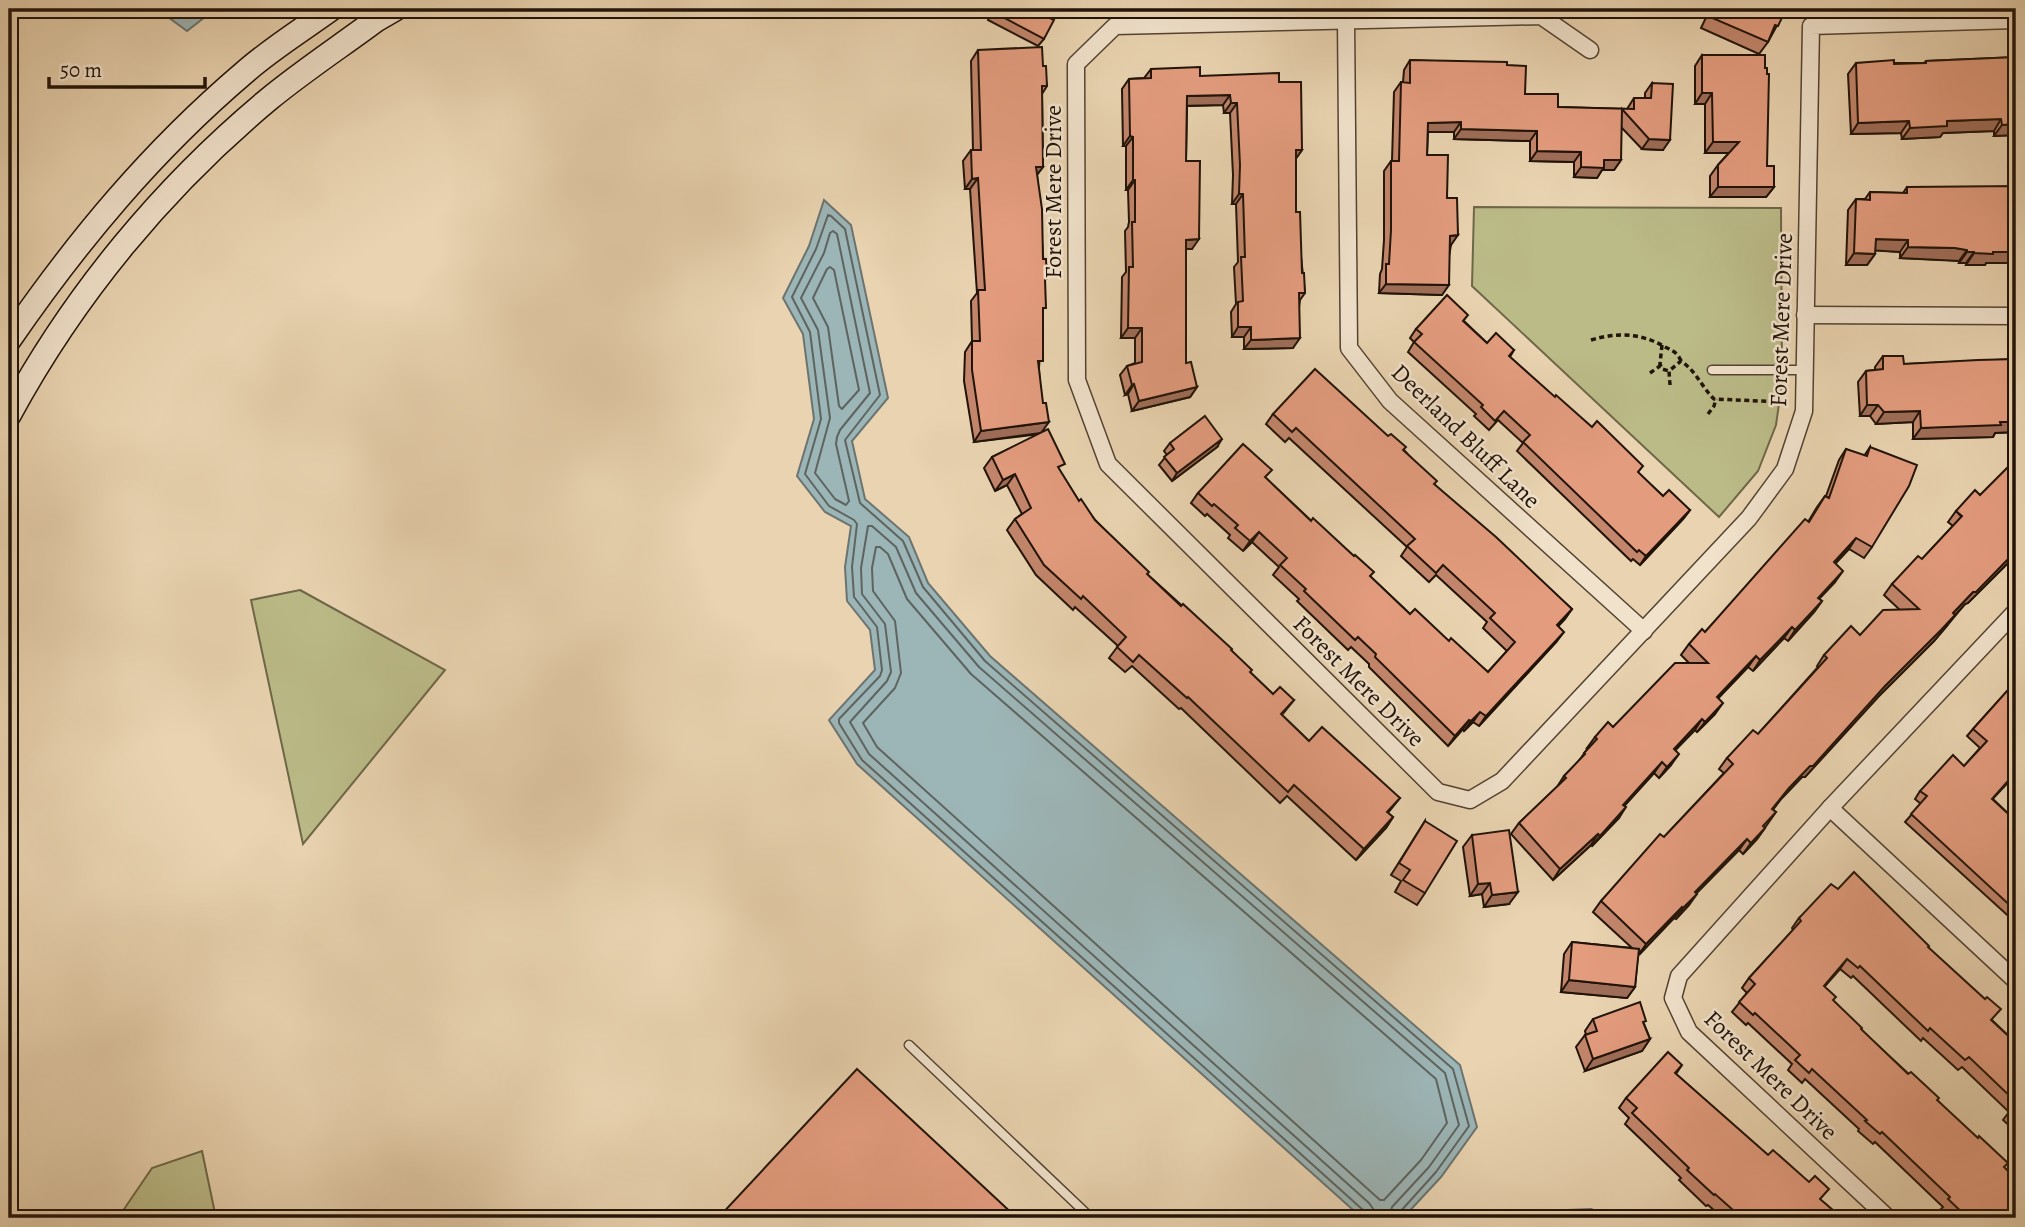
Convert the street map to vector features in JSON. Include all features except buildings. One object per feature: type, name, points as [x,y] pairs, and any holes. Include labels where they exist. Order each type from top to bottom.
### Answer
[{"type":"street","points":[[9,340],[53,276],[117,197],[183,128],[246,70],[331,9]]},
{"type":"street","points":[[9,415],[71,314],[142,221],[207,155],[270,99],[376,20],[395,9]]},
{"type":"street","name":"Forest Mere Drive","points":[[1590,50],[1541,16],[1115,26],[1076,64],[1077,380],[1108,464],[1438,792],[1470,800],[1502,781],[1748,518],[1785,469],[1804,411],[1811,26],[2016,20]]},
{"type":"street","name":"Deerland Bluff Lane","points":[[1346,21],[1349,348],[1390,401],[1644,631]]},
{"type":"street","points":[[1805,315],[2016,316]]},
{"type":"street","name":"Forest Mere Drive","points":[[1888,1218],[1689,1032],[1673,998],[1679,976],[1830,808],[2016,611]]},
{"type":"street","points":[[1830,808],[2016,981]]},
{"type":"lane","points":[[1712,370],[1804,370]]},
{"type":"lane","points":[[909,1045],[1091,1218]]},
{"type":"path","points":[[1591,340],[1606,336],[1636,335],[1652,340],[1679,355],[1681,361],[1693,369],[1704,389],[1716,399],[1781,402]]},
{"type":"path","points":[[1662,345],[1661,366],[1669,371]]},
{"type":"path","points":[[1669,371],[1681,361]]},
{"type":"path","points":[[1650,373],[1661,366]]},
{"type":"path","points":[[1669,371],[1670,385]]},
{"type":"path","points":[[1708,414],[1716,399]]},
{"type":"green space","points":[[1474,207],[1781,208],[1782,383],[1776,425],[1758,471],[1719,517],[1472,286]]},
{"type":"green space","points":[[300,590],[445,670],[303,844],[251,600]]},
{"type":"green space","points":[[202,1151],[216,1218],[118,1218],[152,1168]]},
{"type":"water","points":[[157,9],[206,9],[205,17],[187,31]]},
{"type":"water","points":[[824,200],[851,225],[888,398],[852,441],[865,499],[909,537],[928,583],[990,656],[1460,1065],[1477,1127],[1441,1177],[1403,1218],[1362,1218],[857,764],[829,720],[875,670],[870,630],[847,601],[845,567],[851,526],[825,512],[797,476],[814,419],[803,334],[783,298],[809,246]]},
{"type":"water","points":[[1591,1209],[1612,1218],[1536,1218],[1543,1211]]}]
